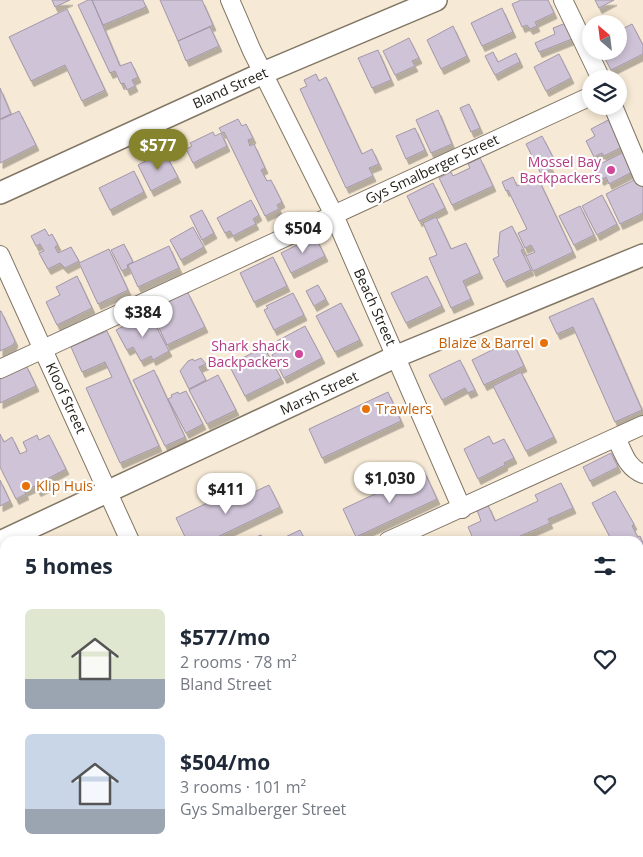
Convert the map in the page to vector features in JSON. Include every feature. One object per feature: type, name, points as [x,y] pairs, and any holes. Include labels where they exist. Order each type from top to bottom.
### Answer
[{"type":"street","name":"Beach Street","points":[[230,0],[263,73],[334,215],[462,509]]},
{"type":"street","name":"Bland Street","points":[[0,193],[263,73],[436,0]]},
{"type":"street","points":[[563,0],[597,70]]},
{"type":"street","name":"Gys Smalberger Street","points":[[0,369],[582,100]]},
{"type":"street","points":[[617,115],[643,177]]},
{"type":"street","name":"Kloof Street","points":[[0,255],[128,536]]},
{"type":"street","name":"Marsh Street","points":[[13,536],[397,356],[643,255]]},
{"type":"street","points":[[400,536],[643,425]]},
{"type":"street","points":[[616,438],[630,466],[643,474]]},
{"type":"building","points":[[52,0],[70,0],[55,7]]},
{"type":"building","points":[[92,0],[120,66],[131,62],[138,77],[132,80],[135,86],[127,90],[124,83],[121,84],[115,71],[110,73],[78,5]]},
{"type":"building","points":[[92,0],[143,0],[146,7],[103,25]]},
{"type":"building","points":[[160,0],[202,0],[213,25],[178,41]]},
{"type":"building","points":[[521,0],[548,0],[554,13],[535,22],[537,26],[530,29],[527,25],[522,27],[512,4]]},
{"type":"building","points":[[595,0],[614,0],[599,8]]},
{"type":"building","points":[[502,8],[513,32],[482,46],[471,23]]},
{"type":"building","points":[[67,9],[105,90],[82,101],[65,65],[31,81],[9,37]]},
{"type":"building","points":[[566,23],[572,39],[539,52],[535,43],[555,34],[553,28]]},
{"type":"building","points":[[632,24],[643,45],[643,54],[611,70],[606,60],[628,60],[628,26]]},
{"type":"building","points":[[453,26],[467,56],[441,69],[427,40]]},
{"type":"building","points":[[210,27],[219,46],[186,61],[178,41]]},
{"type":"building","points":[[409,38],[419,58],[412,61],[415,66],[395,75],[383,51]]},
{"type":"building","points":[[378,50],[391,80],[372,88],[358,58]]},
{"type":"building","points":[[493,52],[498,62],[516,53],[520,62],[495,75],[485,56]]},
{"type":"building","points":[[559,54],[571,78],[546,91],[534,67]]},
{"type":"building","points":[[316,74],[319,81],[326,77],[362,154],[372,149],[379,164],[369,168],[373,176],[346,188],[300,89],[307,86],[304,80]]},
{"type":"building","points":[[0,88],[11,114],[0,119]]},
{"type":"building","points":[[469,104],[480,128],[471,132],[460,108]]},
{"type":"building","points":[[438,110],[452,144],[431,153],[416,120]]},
{"type":"building","points":[[19,111],[36,145],[0,163],[0,120]]},
{"type":"building","points":[[612,118],[626,145],[604,156],[602,153],[594,157],[586,141],[595,136],[591,129]]},
{"type":"building","points":[[238,119],[242,126],[246,124],[253,138],[248,140],[250,146],[254,144],[265,168],[261,170],[267,181],[271,180],[282,202],[277,205],[279,209],[265,216],[224,132],[222,133],[219,128]]},
{"type":"building","points":[[415,128],[425,150],[406,159],[396,136]]},
{"type":"building","points":[[213,132],[215,136],[221,133],[227,146],[193,163],[186,149],[192,146],[190,143]]},
{"type":"building","points":[[542,136],[553,157],[548,162],[552,169],[541,174],[526,144]]},
{"type":"building","points":[[164,151],[178,177],[151,191],[138,165]]},
{"type":"building","points":[[626,151],[636,170],[609,184],[606,177],[601,180],[594,167]]},
{"type":"building","points":[[480,158],[493,186],[452,205],[439,178],[451,172],[453,176],[470,168],[468,164]]},
{"type":"building","points":[[134,171],[144,192],[110,210],[99,188]]},
{"type":"building","points":[[537,176],[573,252],[533,271],[526,256],[535,252],[531,245],[525,248],[518,233],[527,229],[508,190],[506,191],[502,182],[513,177],[517,186]]},
{"type":"building","points":[[640,177],[643,184],[643,213],[620,224],[606,194]]},
{"type":"building","points":[[433,183],[445,208],[419,221],[407,196]]},
{"type":"building","points":[[602,195],[617,224],[597,235],[582,206]]},
{"type":"building","points":[[251,200],[259,215],[253,219],[256,224],[233,236],[230,231],[225,233],[217,218]]},
{"type":"building","points":[[580,206],[594,235],[574,245],[559,216]]},
{"type":"building","points":[[202,210],[214,233],[202,240],[190,216]]},
{"type":"building","points":[[436,217],[451,249],[466,243],[480,273],[463,281],[471,299],[451,308],[429,258],[437,255],[423,223]]},
{"type":"building","points":[[512,226],[524,250],[521,250],[531,270],[504,282],[493,259],[499,256],[500,232]]},
{"type":"building","points":[[193,227],[204,247],[181,260],[170,240]]},
{"type":"building","points":[[45,229],[49,236],[52,234],[58,245],[55,247],[58,253],[71,247],[79,261],[65,268],[60,263],[48,269],[39,253],[44,251],[40,244],[36,246],[31,236]]},
{"type":"building","points":[[315,236],[325,256],[291,273],[281,253]]},
{"type":"building","points":[[124,244],[133,262],[122,271],[111,250]]},
{"type":"building","points":[[169,246],[179,268],[138,287],[128,265]]},
{"type":"building","points":[[109,249],[128,290],[98,304],[79,263]]},
{"type":"building","points":[[273,257],[287,286],[254,302],[240,273]]},
{"type":"building","points":[[77,276],[92,308],[57,325],[46,302],[60,295],[56,287]]},
{"type":"building","points":[[427,276],[442,306],[406,323],[391,293]]},
{"type":"building","points":[[318,285],[326,299],[314,306],[306,291]]},
{"type":"building","points":[[187,291],[205,327],[167,345],[150,309]]},
{"type":"building","points":[[293,293],[304,315],[274,330],[264,310],[268,308],[266,306]]},
{"type":"building","points":[[593,298],[642,410],[615,422],[573,327],[557,334],[549,317]]},
{"type":"building","points":[[341,303],[360,340],[335,352],[316,316]]},
{"type":"building","points":[[0,311],[15,341],[13,345],[0,351]]},
{"type":"building","points":[[149,313],[169,351],[153,360],[151,356],[141,361],[133,347],[127,350],[116,330]]},
{"type":"building","points":[[305,326],[322,358],[284,378],[272,355],[282,349],[277,341]]},
{"type":"building","points":[[107,331],[159,446],[120,463],[86,388],[112,377],[105,362],[82,372],[71,347]]},
{"type":"building","points":[[512,340],[524,366],[484,385],[472,360]]},
{"type":"building","points":[[264,347],[281,378],[245,396],[229,365]]},
{"type":"building","points":[[201,358],[206,364],[199,367],[206,380],[189,389],[180,371],[188,361]]},
{"type":"building","points":[[460,360],[475,390],[468,393],[465,388],[442,400],[429,375]]},
{"type":"building","points":[[26,365],[36,386],[0,403],[0,377]]},
{"type":"building","points":[[154,370],[185,437],[165,446],[133,380]]},
{"type":"building","points":[[521,372],[554,437],[526,451],[493,386]]},
{"type":"building","points":[[218,375],[236,410],[207,424],[189,390]]},
{"type":"building","points":[[186,391],[203,424],[186,433],[168,399],[172,397],[171,395]]},
{"type":"building","points":[[388,392],[401,421],[322,458],[309,429]]},
{"type":"building","points":[[0,434],[4,442],[12,437],[20,454],[27,451],[23,442],[37,435],[39,440],[49,435],[66,469],[47,479],[50,485],[38,491],[35,486],[24,491],[26,494],[16,499],[0,467]]},
{"type":"building","points":[[489,436],[493,444],[504,439],[514,458],[504,463],[505,465],[478,479],[464,449]]},
{"type":"building","points":[[611,453],[618,467],[590,481],[583,467]]},
{"type":"building","points":[[424,471],[437,499],[358,536],[356,536],[343,509]]},
{"type":"building","points":[[0,480],[10,501],[0,506]]},
{"type":"building","points":[[561,483],[573,508],[548,519],[550,523],[520,536],[472,536],[468,527],[481,521],[477,510],[488,505],[495,521],[538,501],[535,495]]},
{"type":"building","points":[[269,485],[280,507],[219,536],[185,536],[176,518],[232,491],[237,500]]},
{"type":"building","points":[[615,491],[634,524],[632,526],[637,536],[609,536],[592,503]]},
{"type":"building","points":[[300,530],[303,536],[287,536]]},
{"type":"place","name":"Mossel Bay Backpackers","points":[[611,170]]},
{"type":"place","name":"Blaize & Barrel","points":[[544,343]]},
{"type":"place","name":"Shark shack Backpackers","points":[[299,354]]},
{"type":"place","name":"Trawlers","points":[[366,409]]},
{"type":"place","name":"Klip Huis","points":[[26,486]]}]
